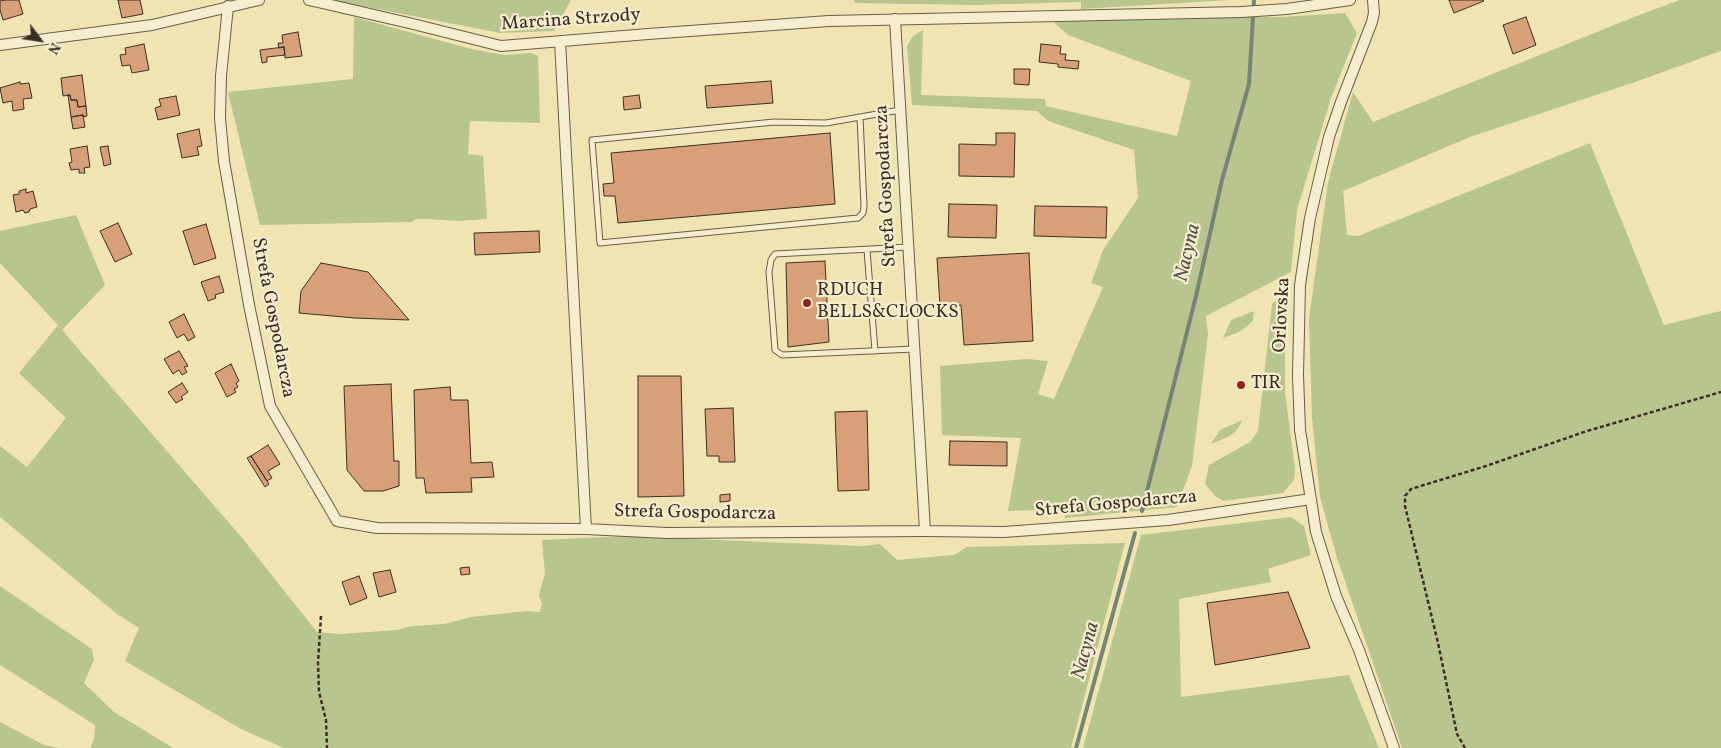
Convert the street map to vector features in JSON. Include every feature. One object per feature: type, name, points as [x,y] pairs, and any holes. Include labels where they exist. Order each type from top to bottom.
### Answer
[{"type":"street","points":[[0,45],[152,24],[259,0]]},
{"type":"street","name":"Marcina Strzody","points":[[309,0],[409,22],[501,46],[787,24],[895,19],[1241,12],[1287,9],[1350,0]]},
{"type":"street","name":"Orlovska","points":[[1374,0],[1372,22],[1329,137],[1316,191],[1300,285],[1298,375],[1300,430],[1316,532],[1336,596],[1359,650],[1394,748]]},
{"type":"street","name":"Strefa Gospodarcza","points":[[228,6],[221,76],[220,118],[224,161],[249,305],[270,406],[337,521],[376,528],[586,529],[667,533],[1004,532],[1168,520],[1311,499]]},
{"type":"street","name":"Strefa Gospodarcza","points":[[895,19],[924,531]]},
{"type":"street","name":"Strefa Gospodarcza","points":[[560,41],[586,529]]},
{"type":"lane","points":[[860,117],[864,206],[863,213],[858,218],[600,243],[592,140],[774,122],[826,123],[860,117],[900,110]]},
{"type":"lane","points":[[908,247],[775,254],[771,260],[769,272],[775,350],[782,355],[914,349]]},
{"type":"lane","points":[[866,250],[875,351]]},
{"type":"path","points":[[1465,748],[1457,734],[1405,506],[1405,496],[1412,489],[1587,431],[1721,392]]},
{"type":"path","points":[[321,616],[318,663],[319,692],[326,720],[327,748]]},
{"type":"green space","points":[[331,0],[571,0],[554,31],[500,33]]},
{"type":"green space","points":[[854,0],[1231,0],[1081,9],[1081,2],[974,5],[855,3]]},
{"type":"green space","points":[[1680,0],[1721,0],[1721,51],[1470,137],[1343,191],[1347,235],[1358,236],[1590,143],[1664,325],[1721,311],[1721,748],[1402,748],[1337,558],[1320,497],[1312,418],[1309,318],[1328,182],[1353,92],[1373,122]]},
{"type":"green space","points":[[1345,13],[1357,33],[1331,98],[1297,210],[1291,272],[1206,316],[1208,335],[1192,466],[1177,507],[1065,518],[1063,509],[1008,511],[1021,438],[942,435],[940,366],[1027,359],[1048,361],[1038,394],[1054,399],[1103,287],[1091,283],[1103,250],[1138,198],[1134,150],[1048,121],[1037,111],[912,105],[907,46],[913,36],[923,30],[921,95],[1045,99],[1046,106],[1177,136],[1191,81],[1068,35],[1047,16],[1282,17]]},
{"type":"green space","points":[[354,17],[471,49],[505,55],[531,53],[538,56],[540,123],[470,121],[468,154],[483,156],[487,219],[458,221],[417,219],[411,222],[260,225],[228,92],[353,79]]},
{"type":"green space","points":[[76,215],[105,285],[62,330],[243,539],[317,632],[340,634],[397,630],[412,626],[444,624],[471,617],[526,611],[540,612],[542,603],[539,596],[545,574],[542,540],[624,536],[863,546],[880,544],[897,560],[954,555],[967,547],[1125,543],[1071,748],[284,748],[241,729],[125,661],[139,628],[117,614],[0,517],[0,446],[27,467],[66,418],[19,373],[58,325],[0,263],[0,231]]},
{"type":"green space","points":[[1279,298],[1288,305],[1285,334],[1285,392],[1295,469],[1294,480],[1283,493],[1224,501],[1216,497],[1205,484],[1209,465],[1250,442],[1258,431],[1272,304]]},
{"type":"green space","points":[[1254,311],[1253,321],[1239,332],[1223,338],[1231,320]]},
{"type":"green space","points":[[1243,420],[1230,436],[1211,444],[1220,430]]},
{"type":"green space","points":[[1291,517],[1304,526],[1311,555],[1268,569],[1271,582],[1179,599],[1181,697],[1349,675],[1379,748],[1083,748],[1141,535]]},
{"type":"green space","points":[[0,586],[92,649],[94,660],[84,683],[114,712],[173,748],[90,748],[94,739],[95,725],[0,665]]},
{"type":"green space","points":[[0,722],[44,745],[60,748],[0,748]]},
{"type":"building","points":[[19,0],[23,14],[3,20],[0,1]]},
{"type":"building","points":[[118,0],[140,0],[143,14],[122,18]]},
{"type":"building","points":[[1449,0],[1483,0],[1484,1],[1454,13]]},
{"type":"building","points":[[1526,17],[1536,45],[1513,54],[1503,25]]},
{"type":"building","points":[[298,32],[302,56],[285,58],[284,47],[279,48],[278,43],[283,43],[282,35]]},
{"type":"building","points":[[144,44],[149,70],[132,73],[130,65],[122,66],[120,55],[126,54],[125,48]]},
{"type":"building","points":[[1041,44],[1061,46],[1060,54],[1066,54],[1065,60],[1079,61],[1078,69],[1058,67],[1058,64],[1039,62]]},
{"type":"building","points":[[284,47],[285,55],[267,57],[267,62],[262,63],[260,50]]},
{"type":"building","points":[[1014,69],[1030,69],[1029,85],[1014,84]]},
{"type":"building","points":[[82,75],[86,106],[78,107],[77,100],[71,100],[70,95],[63,96],[61,78]]},
{"type":"building","points":[[771,81],[773,103],[707,108],[705,86]]},
{"type":"building","points":[[20,82],[20,84],[29,83],[32,98],[23,99],[24,109],[13,111],[12,101],[3,103],[0,88]]},
{"type":"building","points":[[68,95],[70,95],[71,100],[77,100],[78,107],[86,106],[87,116],[71,117]]},
{"type":"building","points":[[639,95],[641,108],[624,110],[623,97]]},
{"type":"building","points":[[176,96],[180,115],[158,120],[155,108],[161,106],[159,99]]},
{"type":"building","points":[[83,115],[85,127],[73,129],[71,117]]},
{"type":"building","points":[[199,129],[202,146],[197,147],[199,155],[182,158],[177,134]]},
{"type":"building","points":[[830,133],[835,204],[618,223],[615,196],[604,196],[603,184],[614,183],[611,153]]},
{"type":"building","points":[[996,133],[1015,133],[1014,177],[959,176],[959,144],[996,145]]},
{"type":"building","points":[[87,146],[90,167],[84,168],[85,173],[79,173],[79,169],[71,170],[69,163],[72,162],[70,149]]},
{"type":"building","points":[[108,146],[111,164],[104,166],[100,147]]},
{"type":"building","points":[[26,189],[26,193],[33,191],[37,207],[25,213],[23,210],[16,212],[13,195],[19,194],[19,191]]},
{"type":"building","points":[[949,204],[997,205],[996,238],[948,237]]},
{"type":"building","points":[[1035,206],[1107,207],[1106,238],[1034,236]]},
{"type":"building","points":[[118,223],[132,254],[115,262],[100,231]]},
{"type":"building","points":[[206,224],[216,258],[194,265],[183,231]]},
{"type":"building","points":[[539,231],[540,252],[475,255],[474,233]]},
{"type":"building","points":[[1029,253],[1033,341],[964,345],[961,305],[940,307],[937,258]]},
{"type":"building","name":"RDUCH BELLS&CLOCKS","points":[[825,261],[829,342],[788,347],[786,263]]},
{"type":"building","points":[[321,263],[368,272],[409,320],[299,313],[301,291]]},
{"type":"building","points":[[219,276],[224,292],[215,295],[216,298],[208,301],[201,282]]},
{"type":"building","points":[[184,314],[195,337],[188,341],[184,334],[177,338],[169,322]]},
{"type":"building","points":[[179,351],[188,366],[184,367],[187,372],[182,375],[179,370],[173,374],[164,359]]},
{"type":"building","points":[[231,364],[239,381],[236,383],[238,387],[234,389],[236,392],[227,397],[215,373]]},
{"type":"building","points":[[638,376],[681,376],[684,496],[638,497]]},
{"type":"building","points":[[182,383],[188,392],[181,397],[183,399],[176,403],[168,392]]},
{"type":"building","points":[[391,384],[394,461],[399,461],[399,486],[383,491],[364,491],[347,470],[344,386]]},
{"type":"building","points":[[450,387],[451,400],[468,400],[471,463],[492,462],[494,477],[471,478],[472,492],[426,493],[424,478],[416,478],[414,390]]},
{"type":"building","points":[[733,408],[735,462],[719,462],[719,456],[707,456],[705,409]]},
{"type":"building","points":[[867,411],[869,490],[838,491],[835,412]]},
{"type":"building","points":[[950,441],[1007,442],[1007,466],[949,465]]},
{"type":"building","points":[[268,445],[280,464],[268,471],[272,478],[267,481],[251,456]]},
{"type":"building","points":[[251,456],[269,484],[265,487],[247,458]]},
{"type":"building","points":[[730,494],[730,501],[720,502],[720,495]]},
{"type":"building","points":[[469,567],[470,574],[461,575],[460,568]]},
{"type":"building","points":[[390,570],[396,592],[379,597],[373,573]]},
{"type":"building","points":[[359,576],[367,598],[350,605],[342,582]]},
{"type":"building","points":[[1288,592],[1310,648],[1215,665],[1207,603]]},
{"type":"waterway","name":"Nacyna","points":[[1142,511],[1196,296],[1222,180],[1249,84],[1254,0]]},
{"type":"waterway","name":"Nacyna","points":[[1076,748],[1135,533]]},
{"type":"place","name":"RDUCH BELLS&CLOCKS","points":[[807,303]]},
{"type":"place","name":"TIR","points":[[1241,385]]}]
